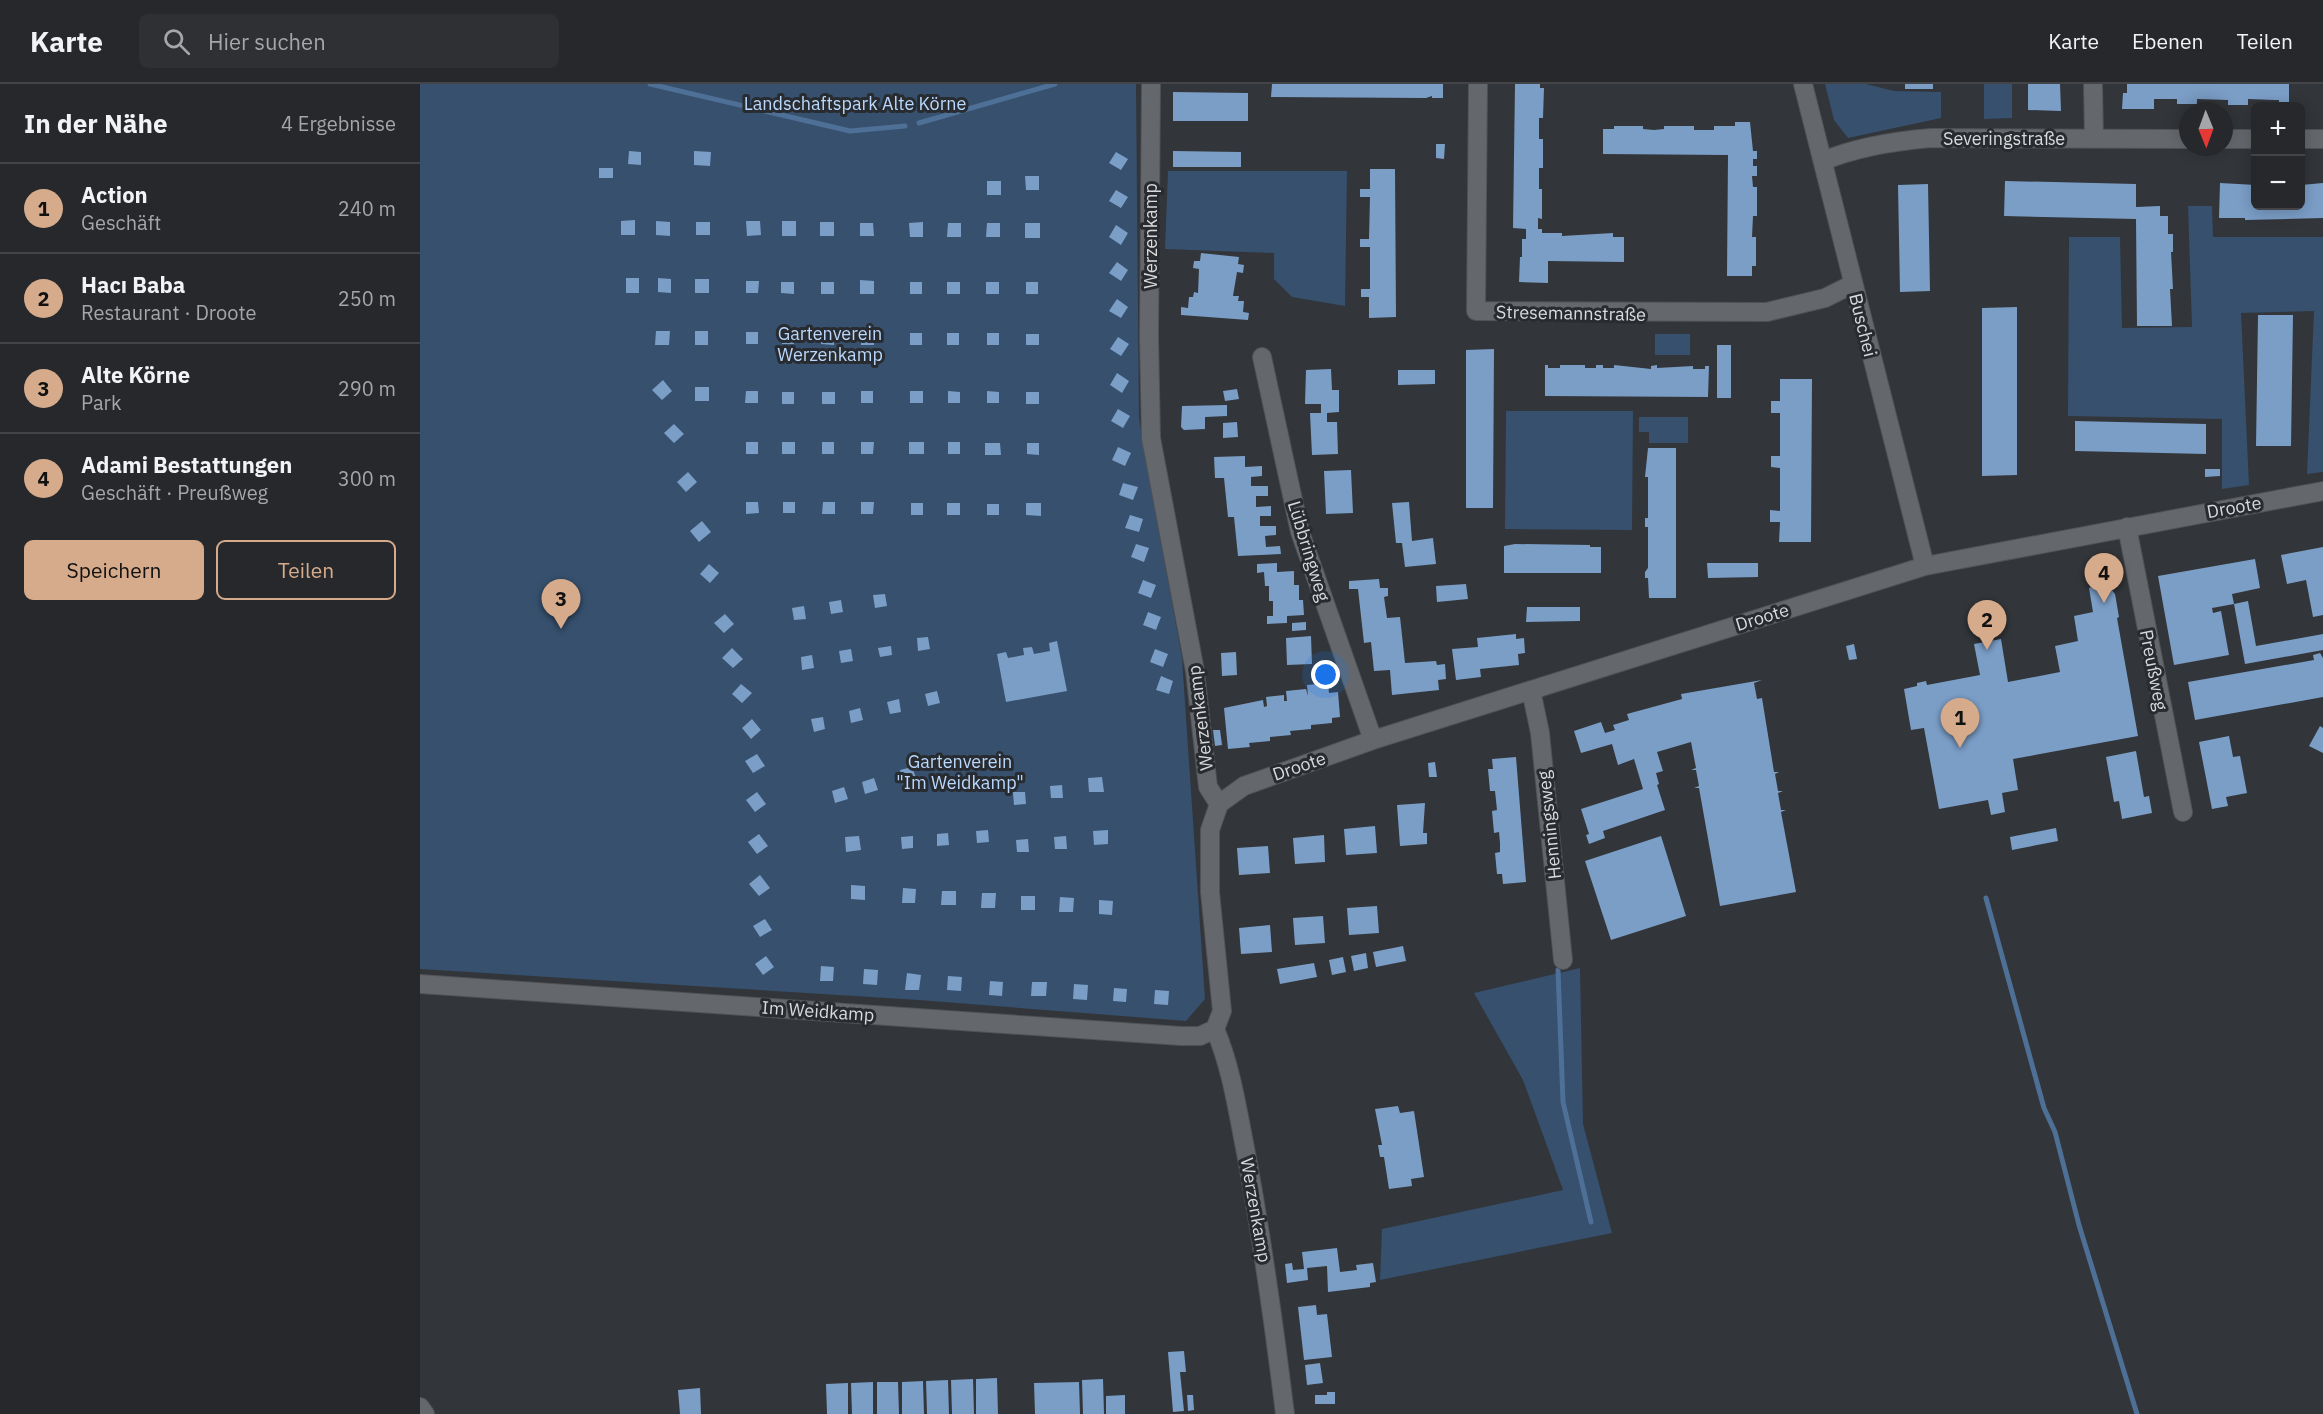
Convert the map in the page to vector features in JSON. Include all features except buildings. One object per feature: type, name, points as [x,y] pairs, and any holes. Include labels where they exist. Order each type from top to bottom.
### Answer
[{"type":"street","name":"Werzenkamp","points":[[1151,84],[1149,336],[1151,438],[1195,670],[1208,787],[1218,804]]},
{"type":"street","name":"Stresemannstraße","points":[[1478,84],[1476,311],[1767,312],[1825,298],[1853,284]]},
{"type":"street","name":"Buschei","points":[[1803,84],[1925,566]]},
{"type":"street","points":[[2094,84],[2094,138]]},
{"type":"street","name":"Severingstraße","points":[[1823,161],[1901,140],[1931,138],[2179,139]]},
{"type":"street","points":[[2233,139],[2251,139]]},
{"type":"street","points":[[2305,139],[2323,139]]},
{"type":"street","name":"Lübbringweg","points":[[1262,357],[1300,532],[1373,740]]},
{"type":"street","name":"Droote","points":[[1218,804],[1244,786],[1373,740],[1925,566],[2323,491]]},
{"type":"street","name":"Preußweg","points":[[2127,527],[2182,812]]},
{"type":"street","name":"Henningsweg","points":[[1532,690],[1540,733],[1563,960]]},
{"type":"street","points":[[1215,1029],[1222,1011],[1208,861],[1210,830],[1218,804]]},
{"type":"street","name":"Im Weidkamp","points":[[420,984],[1181,1036],[1200,1036],[1215,1029]]},
{"type":"street","name":"Werzenkamp","points":[[1215,1029],[1227,1056],[1252,1184],[1266,1267],[1285,1414]]},
{"type":"street","points":[[420,1407],[425,1414]]},
{"type":"green space","points":[[420,84],[1136,84],[1139,419],[1182,658],[1205,999],[1186,1021],[919,1000],[420,969]]},
{"type":"green space","points":[[1825,84],[1866,84],[1894,91],[1941,92],[1941,118],[1848,138],[1834,120]]},
{"type":"green space","points":[[1984,84],[2012,84],[2012,118],[1984,119]]},
{"type":"green space","points":[[1168,171],[1347,171],[1345,306],[1292,297],[1274,279],[1274,253],[1165,249]]},
{"type":"green space","points":[[2188,206],[2212,206],[2213,237],[2323,237],[2323,472],[2307,474],[2314,311],[2241,313],[2249,485],[2222,489],[2222,419],[2068,416],[2069,237],[2120,237],[2122,328],[2192,327]]},
{"type":"green space","points":[[1655,334],[1690,334],[1690,355],[1655,355]]},
{"type":"green space","points":[[1506,411],[1633,411],[1632,530],[1505,529]]},
{"type":"green space","points":[[1639,417],[1688,417],[1688,443],[1649,443],[1649,432],[1639,432]]},
{"type":"green space","points":[[1580,968],[1583,1124],[1612,1233],[1380,1280],[1382,1229],[1563,1190],[1523,1080],[1474,993]]},
{"type":"waterway","points":[[650,84],[850,131],[905,126]]},
{"type":"waterway","points":[[919,123],[1055,84]]},
{"type":"waterway","points":[[1986,898],[2044,1108],[2055,1132],[2079,1225],[2137,1414]]},
{"type":"waterway","points":[[1558,970],[1563,1102],[1591,1222]]},
{"type":"place","name":"Adami Bestattungen","points":[[2104,603]]},
{"type":"place","name":"Alte Körne","points":[[561,629]]},
{"type":"place","name":"Hacı Baba","points":[[1987,650]]},
{"type":"place","name":"Action","points":[[1960,748]]},
{"type":"park label","name":"Landschaftspark Alte Körne","points":[[855,103]]},
{"type":"park label","name":"Gartenverein Werzenkamp","points":[[830,343]]},
{"type":"park label","name":"Gartenverein \"Im Weidkamp\"","points":[[960,771]]}]
